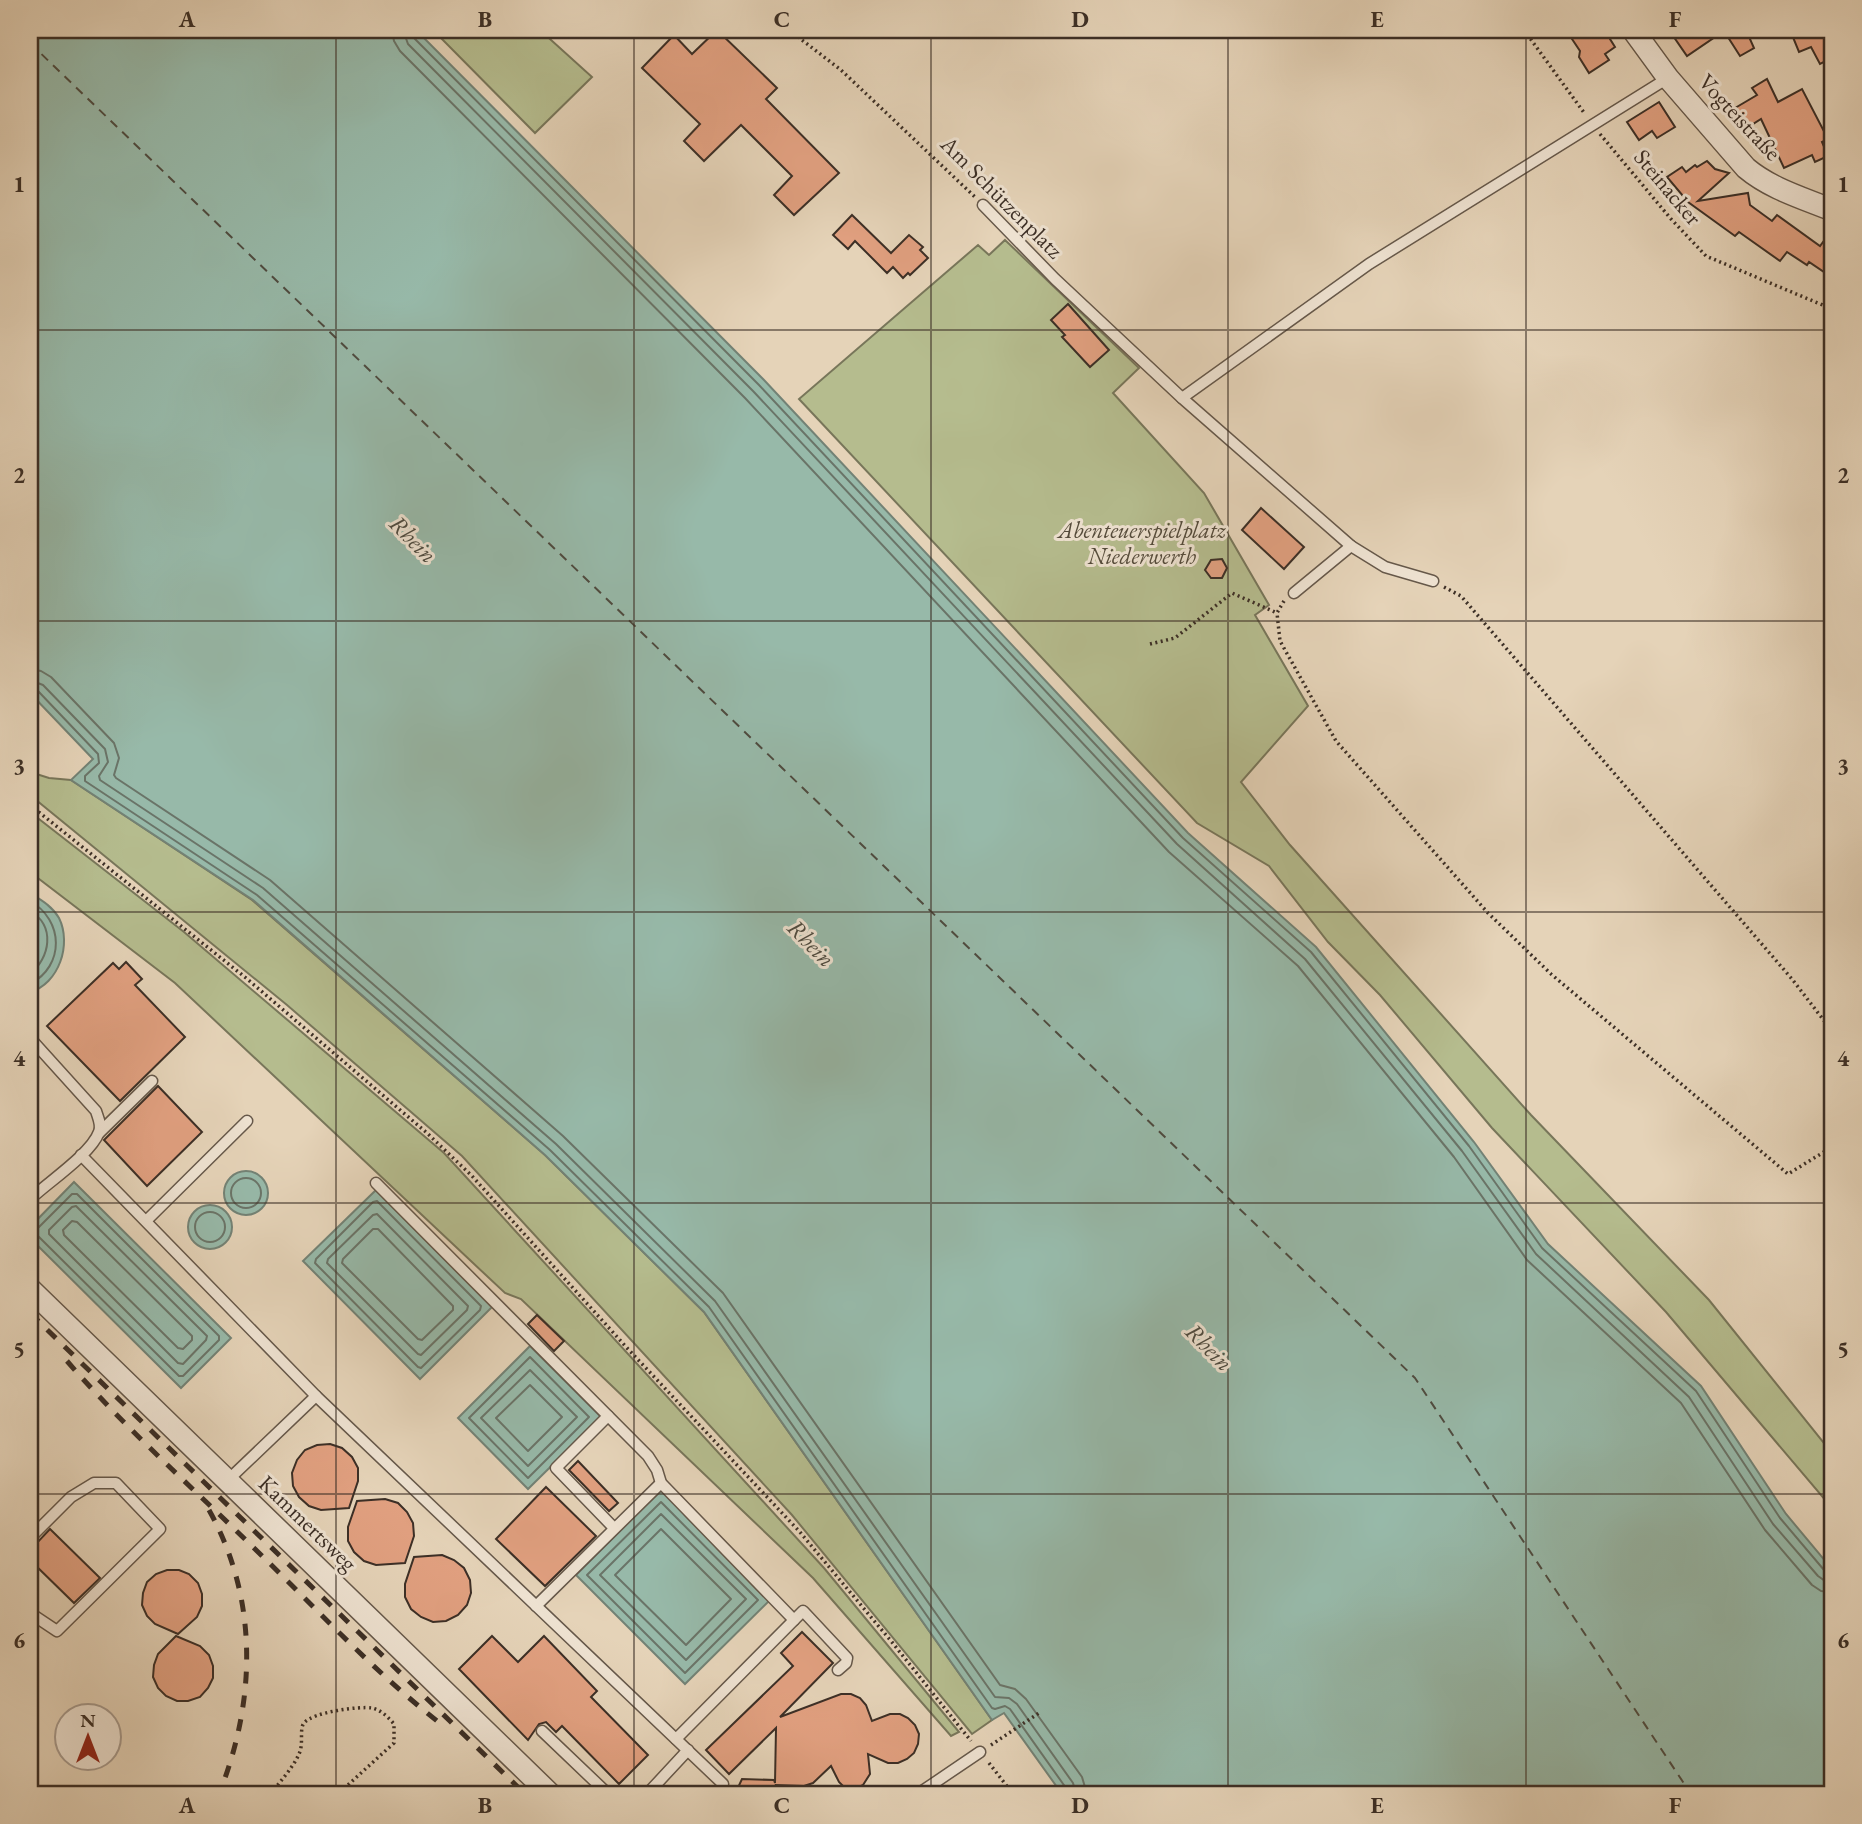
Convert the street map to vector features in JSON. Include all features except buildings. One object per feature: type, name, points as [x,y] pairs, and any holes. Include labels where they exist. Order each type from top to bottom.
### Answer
[{"type":"street","name":"Vogteistraße","points":[[1633,30],[1668,78],[1746,169],[1768,184],[1832,210]]},
{"type":"street","name":"Kammertsweg","points":[[30,1289],[550,1794]]},
{"type":"lane","points":[[1182,398],[1369,264],[1668,78]]},
{"type":"lane","name":"Am Schützenplatz","points":[[983,205],[1055,279],[1182,398],[1351,547],[1385,567],[1433,581]]},
{"type":"lane","points":[[1294,593],[1351,547]]},
{"type":"lane","points":[[30,1038],[96,1111],[101,1125],[95,1141],[81,1155],[36,1194],[30,1195]]},
{"type":"lane","points":[[99,1133],[152,1082]]},
{"type":"lane","points":[[146,1221],[247,1121]]},
{"type":"lane","points":[[81,1155],[316,1396],[723,1784]]},
{"type":"lane","points":[[376,1183],[648,1456],[657,1470],[660,1483],[794,1620]]},
{"type":"lane","points":[[228,1481],[316,1396]]},
{"type":"lane","points":[[608,1416],[556,1468],[614,1528]]},
{"type":"lane","points":[[30,1538],[71,1497],[94,1483],[116,1483],[160,1529],[57,1631],[30,1613]]},
{"type":"lane","points":[[536,1606],[660,1483]]},
{"type":"lane","points":[[676,1739],[803,1611],[846,1658],[846,1663],[838,1670]]},
{"type":"lane","points":[[542,1731],[608,1794]]},
{"type":"lane","points":[[644,1794],[649,1792],[688,1750]]},
{"type":"lane","points":[[918,1794],[980,1752]]},
{"type":"path","name":"Am Schützenplatz","points":[[789,30],[841,70],[983,205]]},
{"type":"path","name":"Steinacker","points":[[1524,30],[1594,125],[1671,219],[1706,256],[1832,309]]},
{"type":"path","points":[[1433,581],[1461,596],[1792,979],[1832,1031]]},
{"type":"path","points":[[1150,644],[1175,638],[1231,593],[1277,613]]},
{"type":"path","points":[[1294,593],[1280,605],[1277,613],[1280,641],[1336,741],[1488,913],[1542,966],[1788,1174],[1832,1147]]},
{"type":"path","points":[[30,805],[246,978],[427,1133],[472,1176],[628,1349],[799,1531],[1013,1794]]},
{"type":"path","points":[[271,1794],[299,1755],[303,1742],[301,1729],[306,1721],[318,1713],[370,1708],[381,1711],[394,1724],[394,1743],[338,1794]]},
{"type":"path","points":[[980,1752],[1039,1713]]},
{"type":"green space","points":[[433,30],[540,30],[592,77],[535,133]]},
{"type":"green space","name":"Abenteuerspielplatz Niederwerth","points":[[1005,240],[1139,368],[1113,393],[1204,493],[1269,605],[1255,615],[1308,706],[1241,782],[1290,845],[1531,1115],[1709,1300],[1832,1453],[1832,1508],[1666,1312],[1492,1128],[1380,995],[1328,942],[1269,866],[1197,823],[799,399],[978,245],[989,255]]},
{"type":"green space","points":[[30,772],[49,778],[71,780],[252,900],[545,1155],[704,1312],[992,1720],[972,1734],[792,1515],[462,1156],[287,1005],[30,795]]},
{"type":"green space","points":[[30,812],[184,932],[444,1153],[824,1568],[959,1732],[951,1736],[813,1578],[521,1299],[505,1293],[175,983],[30,872]]},
{"type":"water","name":"Rhein","points":[[30,30],[416,30],[764,380],[1188,833],[1316,947],[1474,1142],[1548,1244],[1701,1386],[1786,1514],[1832,1569],[1832,1794],[1062,1794],[1004,1713],[992,1720],[704,1312],[545,1155],[253,900],[71,780],[93,759],[30,693]]},
{"type":"water","points":[[30,893],[46,904],[59,918],[64,939],[60,962],[55,972],[49,981],[30,992]]},
{"type":"water","points":[[246,1171],[261,1178],[268,1193],[261,1208],[246,1215],[231,1208],[224,1193],[231,1178]]},
{"type":"water","points":[[74,1182],[231,1338],[181,1388],[30,1238],[30,1227]]},
{"type":"water","points":[[376,1190],[492,1307],[420,1379],[303,1261]]},
{"type":"water","points":[[210,1205],[225,1212],[232,1227],[225,1242],[210,1249],[195,1242],[188,1227],[195,1212]]},
{"type":"water","points":[[530,1346],[601,1417],[528,1489],[458,1418]]},
{"type":"water","points":[[661,1490],[770,1600],[685,1684],[576,1575]]},
{"type":"ferry route","points":[[30,43],[1415,1378],[1691,1794]]},
{"type":"railway","points":[[30,1313],[525,1794]]},
{"type":"railway","points":[[67,1361],[135,1434],[346,1639],[441,1724]]},
{"type":"railway","points":[[209,1510],[237,1579],[247,1651],[240,1723],[219,1794]]}]
